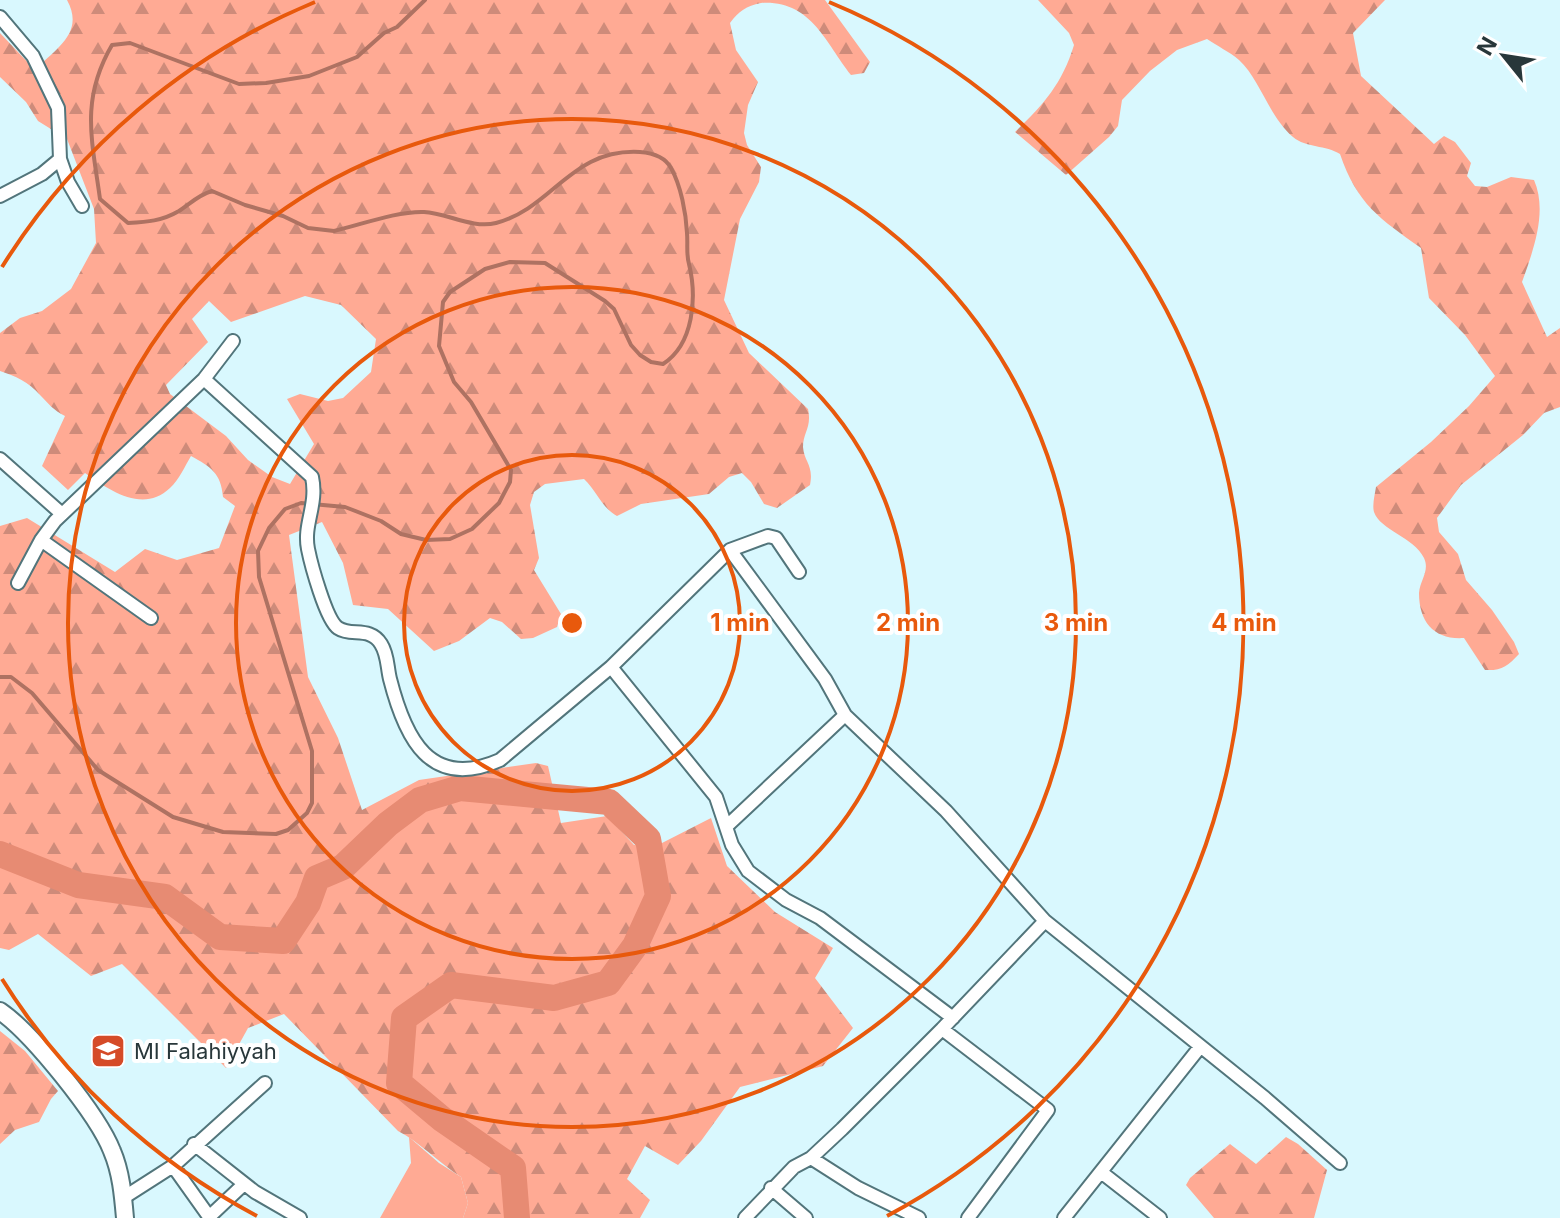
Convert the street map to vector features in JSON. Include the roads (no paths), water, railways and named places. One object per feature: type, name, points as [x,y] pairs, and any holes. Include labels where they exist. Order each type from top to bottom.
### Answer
[{"type":"main road","points":[[0,1011],[30,1038],[102,1130],[118,1166],[125,1218]]},
{"type":"street","points":[[0,17],[33,56],[58,108],[60,159],[68,182],[82,206]]},
{"type":"street","points":[[0,196],[42,174],[60,159]]},
{"type":"street","points":[[18,583],[41,540],[62,514],[204,379],[233,341]]},
{"type":"street","points":[[204,379],[304,466],[312,477],[316,493],[306,535],[330,619],[339,629],[368,633],[381,644],[405,722],[417,748],[427,759],[457,769],[485,767],[500,760],[611,667],[730,550],[768,536],[776,538],[799,572]]},
{"type":"street","points":[[0,459],[62,514]]},
{"type":"street","points":[[41,540],[151,618]]},
{"type":"street","points":[[730,550],[825,679],[845,715],[946,811],[1045,921],[1265,1098],[1340,1163]]},
{"type":"street","points":[[611,667],[716,797],[732,845],[748,871],[786,900],[820,918],[953,1018]]},
{"type":"street","points":[[727,826],[845,715]]},
{"type":"street","points":[[745,1218],[771,1188],[794,1167],[811,1158],[942,1029],[1045,921]]},
{"type":"street","points":[[942,1029],[1048,1110],[968,1218]]},
{"type":"street","points":[[1064,1218],[1200,1047]]},
{"type":"street","points":[[123,1198],[173,1166],[265,1083]]},
{"type":"street","points":[[194,1144],[244,1184],[300,1218]]},
{"type":"street","points":[[811,1158],[858,1188],[919,1218]]},
{"type":"street","points":[[173,1166],[209,1217],[244,1184]]},
{"type":"street","points":[[1101,1172],[1160,1218]]},
{"type":"street","points":[[771,1188],[806,1218]]},
{"type":"waterway","points":[[0,677],[11,677],[32,693],[98,770],[173,817],[223,832],[276,834],[288,830],[307,813],[312,803],[312,751],[259,577],[258,551],[269,528],[285,509],[301,503],[345,507],[381,521],[401,534],[426,540],[450,539],[472,529],[499,503],[510,482],[511,470],[471,402],[454,382],[439,346],[443,302],[450,292],[485,269],[510,262],[545,263],[614,309],[631,345],[651,362],[663,364],[681,345],[691,319],[693,291],[684,208],[671,168],[662,158],[649,153],[616,153],[596,159],[533,205],[516,215],[487,224],[413,212],[334,231],[308,228],[212,191],[167,217],[128,223],[100,199],[92,139],[92,102],[102,65],[112,45],[130,43],[239,84],[266,83],[309,76],[357,57],[384,33],[397,27],[425,0]]},
{"type":"waterway","points":[[0,854],[78,885],[165,897],[220,937],[283,941],[308,903],[317,878],[343,867],[388,824],[420,800],[460,788],[609,802],[648,839],[658,896],[635,946],[608,983],[554,998],[451,985],[404,1018],[399,1083],[442,1119],[513,1168],[517,1218]]},
{"type":"place","name":"MI Falahiyyah","points":[[108,1051]]}]
